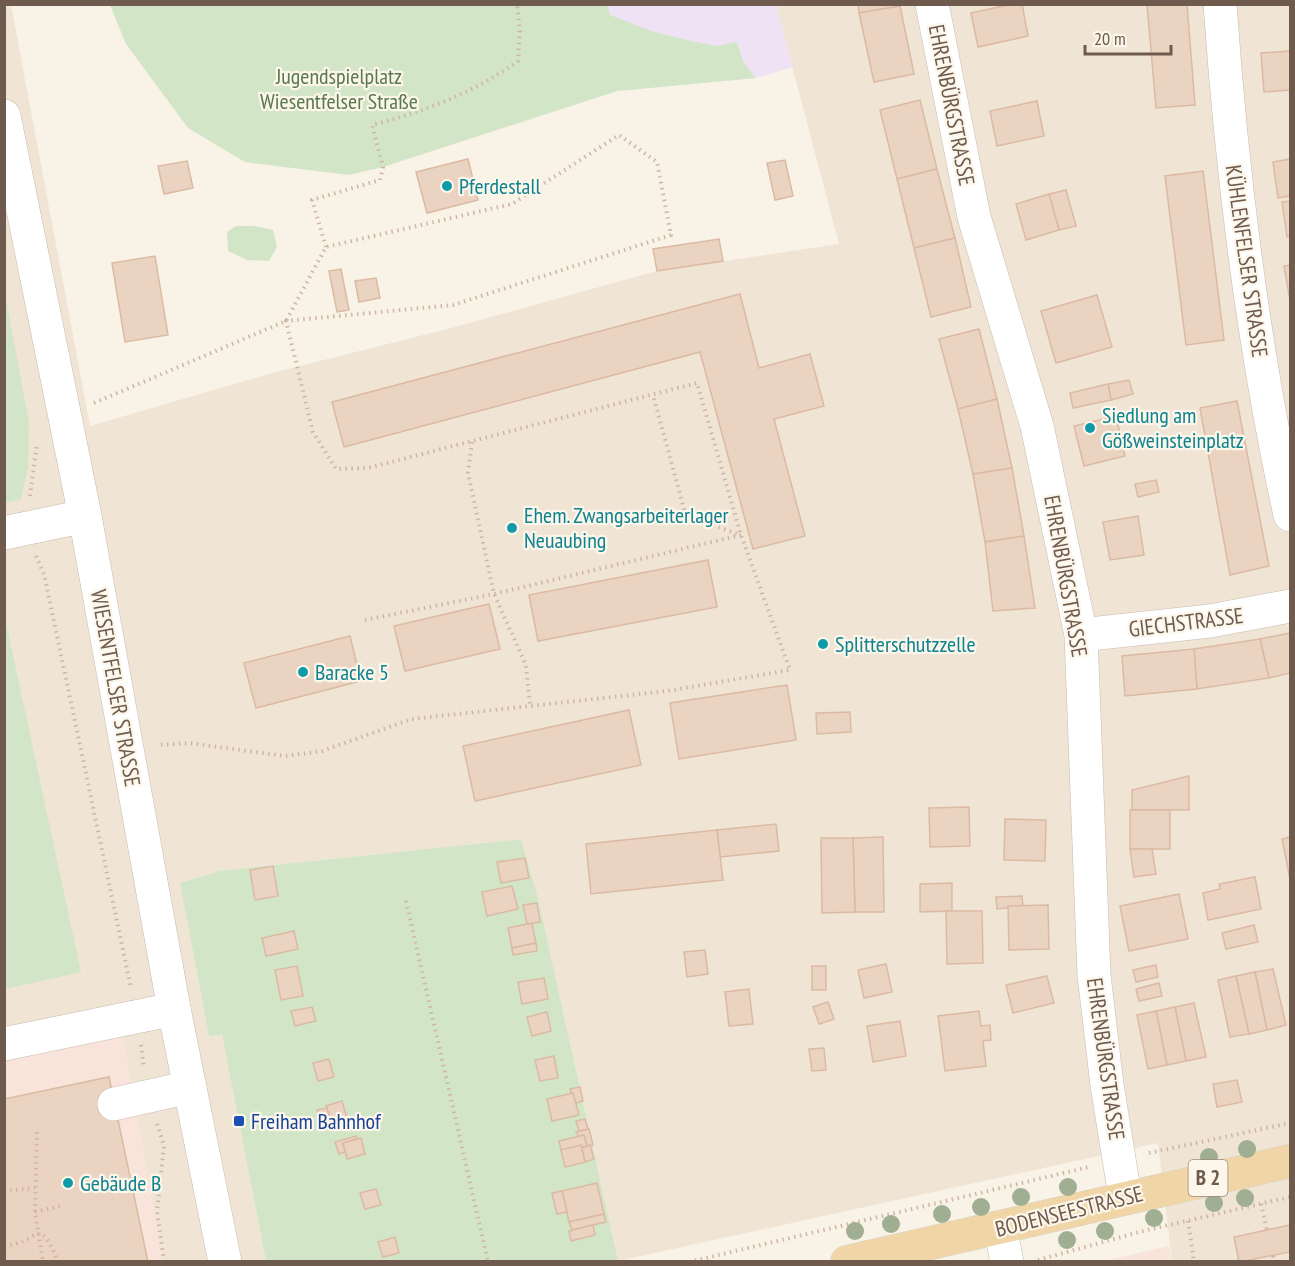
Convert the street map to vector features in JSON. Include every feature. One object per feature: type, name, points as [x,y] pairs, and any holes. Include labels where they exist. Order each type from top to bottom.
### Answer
[{"type":"main road","name":"BODENSEESTRASSE","points":[[847,1262],[1125,1196],[1290,1161]]},
{"type":"street","name":"EHRENBÜRGSTRASSE","points":[[932,4],[974,217],[1037,426],[1081,635],[1094,975],[1107,1085],[1125,1196]]},
{"type":"street","name":"KÜHLENFELSER STRASSE","points":[[1220,4],[1228,118],[1241,235],[1290,515]]},
{"type":"street","name":"WIESENTFELSER STRASSE","points":[[4,116],[85,516],[174,1009],[225,1262]]},
{"type":"street","points":[[15,531],[85,516]]},
{"type":"street","name":"GIECHSTRASSE","points":[[1081,635],[1210,621],[1290,606]]},
{"type":"street","points":[[4,1044],[174,1009]]},
{"type":"street","points":[[114,1104],[190,1087]]},
{"type":"street","points":[[1000,1227],[1007,1262]]},
{"type":"path","points":[[128,750],[158,744],[189,743],[285,756],[339,746],[412,719],[667,691],[790,670],[741,535],[697,383],[368,468],[336,469],[313,432],[286,321],[326,247],[312,200],[380,180],[383,167],[372,124],[445,103],[481,86],[518,61],[520,32],[517,4]]},
{"type":"path","points":[[63,416],[286,321],[453,305],[671,235],[657,162],[620,135],[512,204],[326,247]]},
{"type":"path","points":[[653,395],[686,516],[741,535]]},
{"type":"path","points":[[38,438],[15,531],[44,574],[137,1017],[148,1095],[164,1146],[157,1211],[164,1262]]},
{"type":"path","points":[[472,442],[468,473],[494,594],[526,665],[530,705]]},
{"type":"path","points":[[365,620],[494,594],[741,535]]},
{"type":"path","points":[[406,901],[488,1262]]},
{"type":"path","points":[[689,1262],[781,1243],[808,1234],[1120,1160],[1290,1123]]},
{"type":"path","points":[[36,1132],[35,1212],[43,1262]]},
{"type":"path","points":[[4,1191],[35,1188]]},
{"type":"path","points":[[1031,1262],[1290,1197]]},
{"type":"path","points":[[35,1212],[61,1206]]},
{"type":"path","points":[[4,1245],[15,1245],[37,1233],[48,1236],[58,1262]]},
{"type":"path","points":[[808,1234],[810,1240]]},
{"type":"path","points":[[1273,1256],[1274,1262]]},
{"type":"shaded area","points":[[5,5],[11,5],[90,426],[276,372],[455,327],[657,271],[839,244],[776,5],[1290,5],[1290,1261],[1172,1261],[1158,1143],[618,1261],[538,898],[521,839],[219,871],[180,883],[209,1036],[222,1035],[266,1261],[5,1262]]},
{"type":"shaded area","points":[[573,5],[776,5],[793,67],[756,78],[617,91],[595,98]]},
{"type":"shaded area","name":"Gebäude B","points":[[123,1035],[163,1261],[5,1261],[4,1061]]},
{"type":"shaded area","points":[[1169,1246],[1172,1261],[1104,1261]]},
{"type":"green space","name":"Jugendspielplatz Wiesentfelser Straße","points":[[110,5],[607,5],[610,15],[654,32],[716,46],[737,42],[743,61],[756,78],[617,91],[383,167],[349,175],[245,162],[188,128],[126,44]]},
{"type":"green space","points":[[236,226],[254,226],[273,230],[277,247],[269,261],[247,260],[228,251],[227,232]]},
{"type":"green space","points":[[5,295],[29,422],[28,467],[21,499],[5,503]]},
{"type":"green space","points":[[5,618],[81,972],[4,989]]},
{"type":"green space","points":[[521,839],[538,898],[618,1261],[266,1261],[222,1035],[209,1036],[180,883],[219,871]]},
{"type":"building","points":[[858,4],[899,4],[900,6],[859,13]]},
{"type":"building","points":[[1022,4],[1028,36],[978,47],[971,13]]},
{"type":"building","points":[[1147,4],[1187,4],[1195,105],[1156,108]]},
{"type":"building","points":[[900,6],[914,74],[874,82],[859,13]]},
{"type":"building","points":[[1290,51],[1290,90],[1264,92],[1261,53]]},
{"type":"building","points":[[920,100],[937,169],[897,179],[880,110]]},
{"type":"building","points":[[1037,101],[1044,136],[997,146],[990,111]]},
{"type":"building","name":"Pferdestall","points":[[468,159],[478,200],[427,213],[416,172]]},
{"type":"building","points":[[1290,159],[1290,196],[1278,198],[1273,162]]},
{"type":"building","points":[[785,160],[793,196],[775,200],[767,163]]},
{"type":"building","points":[[187,161],[193,188],[164,194],[158,166]]},
{"type":"building","points":[[937,169],[955,238],[914,248],[897,179]]},
{"type":"building","points":[[1203,171],[1224,340],[1186,345],[1165,176]]},
{"type":"building","points":[[1066,190],[1076,226],[1059,230],[1049,194]]},
{"type":"building","points":[[1049,194],[1059,230],[1026,240],[1016,204]]},
{"type":"building","points":[[1290,201],[1290,236],[1287,237],[1282,202]]},
{"type":"building","points":[[955,238],[971,307],[931,317],[914,248]]},
{"type":"building","points":[[719,239],[723,261],[657,271],[653,249]]},
{"type":"building","points":[[155,256],[168,335],[125,342],[112,263]]},
{"type":"building","points":[[1290,265],[1290,300],[1284,266]]},
{"type":"building","points":[[341,269],[349,310],[337,312],[329,271]]},
{"type":"building","points":[[376,278],[380,298],[359,302],[355,281]]},
{"type":"building","points":[[740,294],[759,368],[810,354],[824,406],[774,419],[805,536],[753,549],[700,352],[344,447],[332,402]]},
{"type":"building","points":[[1097,295],[1112,347],[1056,363],[1041,311]]},
{"type":"building","points":[[979,329],[997,399],[958,409],[939,339]]},
{"type":"building","points":[[1129,380],[1133,394],[1111,400],[1108,384]]},
{"type":"building","points":[[1108,384],[1111,400],[1073,408],[1070,393]]},
{"type":"building","points":[[997,399],[1012,468],[973,474],[958,409]]},
{"type":"building","points":[[1237,401],[1269,566],[1230,575],[1200,408]]},
{"type":"building","points":[[1116,416],[1125,456],[1084,466],[1074,426]]},
{"type":"building","points":[[1012,468],[1024,536],[985,542],[973,474]]},
{"type":"building","points":[[1156,480],[1159,492],[1138,497],[1135,484]]},
{"type":"building","points":[[1138,516],[1144,555],[1110,560],[1103,522]]},
{"type":"building","points":[[1024,536],[1035,608],[993,611],[985,542]]},
{"type":"building","points":[[708,560],[717,607],[538,641],[529,595]]},
{"type":"building","points":[[489,604],[500,649],[405,671],[394,626]]},
{"type":"building","points":[[1290,633],[1290,673],[1269,678],[1260,639]]},
{"type":"building","name":"Baracke 5","points":[[350,636],[361,681],[256,708],[244,663]]},
{"type":"building","points":[[1260,639],[1269,678],[1197,689],[1194,649]]},
{"type":"building","points":[[1194,649],[1197,689],[1125,696],[1122,656]]},
{"type":"building","points":[[787,685],[796,740],[679,759],[670,703]]},
{"type":"building","points":[[629,710],[641,765],[475,801],[463,746]]},
{"type":"building","points":[[850,712],[851,732],[817,734],[816,713]]},
{"type":"building","points":[[1189,776],[1189,810],[1132,810],[1132,790]]},
{"type":"building","points":[[969,807],[970,846],[930,847],[929,808]]},
{"type":"building","points":[[1130,810],[1170,810],[1170,849],[1130,849]]},
{"type":"building","points":[[1005,819],[1046,820],[1045,861],[1004,860]]},
{"type":"building","points":[[776,824],[779,851],[720,857],[717,830]]},
{"type":"building","points":[[717,830],[723,880],[591,894],[586,844]]},
{"type":"building","points":[[883,837],[884,912],[855,912],[853,838]]},
{"type":"building","points":[[1290,837],[1290,879],[1282,839]]},
{"type":"building","points":[[821,838],[853,838],[855,912],[822,913]]},
{"type":"building","points":[[1130,849],[1152,849],[1156,874],[1134,877]]},
{"type":"building","points":[[525,858],[529,878],[501,883],[497,862]]},
{"type":"building","points":[[273,866],[278,896],[255,900],[250,870]]},
{"type":"building","points":[[1255,877],[1261,909],[1208,920],[1203,893],[1220,889],[1219,884]]},
{"type":"building","points":[[952,883],[952,911],[920,912],[920,884]]},
{"type":"building","points":[[512,886],[518,909],[487,916],[482,892]]},
{"type":"building","points":[[1179,894],[1188,939],[1129,951],[1120,906]]},
{"type":"building","points":[[1022,896],[1023,906],[997,909],[996,897]]},
{"type":"building","points":[[537,903],[540,922],[527,924],[523,905]]},
{"type":"building","points":[[1048,905],[1049,949],[1009,950],[1008,906]]},
{"type":"building","points":[[946,911],[982,911],[983,963],[947,964]]},
{"type":"building","points":[[532,924],[536,943],[512,948],[508,928]]},
{"type":"building","points":[[1254,925],[1258,942],[1226,949],[1222,933]]},
{"type":"building","points":[[294,931],[298,949],[266,956],[262,938]]},
{"type":"building","points":[[536,943],[537,951],[513,955],[512,948]]},
{"type":"building","points":[[705,950],[708,974],[687,977],[684,952]]},
{"type":"building","points":[[886,964],[892,992],[864,998],[858,970]]},
{"type":"building","points":[[1156,965],[1158,977],[1136,982],[1133,970]]},
{"type":"building","points":[[297,966],[303,996],[281,1000],[275,970]]},
{"type":"building","points":[[812,966],[826,966],[826,990],[812,990]]},
{"type":"building","points":[[1273,969],[1286,1025],[1267,1030],[1255,972]]},
{"type":"building","points":[[1255,972],[1267,1030],[1249,1034],[1236,976]]},
{"type":"building","points":[[1047,976],[1054,1003],[1013,1013],[1006,985]]},
{"type":"building","points":[[1236,976],[1249,1034],[1230,1037],[1218,980]]},
{"type":"building","points":[[544,978],[548,999],[522,1004],[518,982]]},
{"type":"building","points":[[1159,983],[1162,996],[1139,1001],[1136,989]]},
{"type":"building","points":[[749,989],[753,1024],[729,1026],[725,992]]},
{"type":"building","points":[[828,1002],[834,1019],[819,1024],[813,1007]]},
{"type":"building","points":[[1194,1003],[1206,1057],[1186,1061],[1175,1007]]},
{"type":"building","points":[[312,1007],[316,1021],[295,1026],[291,1011]]},
{"type":"building","points":[[1175,1007],[1186,1061],[1167,1065],[1156,1011]]},
{"type":"building","points":[[979,1011],[981,1026],[990,1025],[991,1040],[983,1041],[986,1066],[945,1071],[938,1016]]},
{"type":"building","points":[[1156,1011],[1167,1065],[1148,1069],[1137,1015]]},
{"type":"building","points":[[547,1012],[551,1031],[532,1036],[527,1017]]},
{"type":"building","points":[[900,1021],[906,1056],[873,1062],[867,1026]]},
{"type":"building","points":[[824,1048],[826,1070],[812,1071],[809,1049]]},
{"type":"building","points":[[554,1056],[558,1078],[540,1081],[535,1060]]},
{"type":"building","points":[[329,1059],[334,1077],[318,1081],[313,1063]]},
{"type":"building","name":"Gebäude B","points":[[109,1077],[148,1262],[4,1262],[4,1099]]},
{"type":"building","points":[[1237,1080],[1242,1102],[1217,1107],[1213,1084]]},
{"type":"building","points":[[580,1087],[583,1101],[576,1103],[570,1089]]},
{"type":"building","points":[[573,1093],[579,1115],[552,1121],[547,1099]]},
{"type":"building","points":[[342,1101],[347,1118],[331,1122],[326,1106]]},
{"type":"building","points":[[327,1108],[330,1119],[321,1122],[317,1110]]},
{"type":"building","points":[[585,1119],[588,1129],[579,1131],[576,1121]]},
{"type":"building","points":[[589,1129],[593,1145],[587,1146],[584,1135],[578,1136],[576,1132]]},
{"type":"building","points":[[584,1135],[587,1146],[561,1150],[559,1141]]},
{"type":"building","points":[[356,1136],[357,1139],[343,1143],[345,1152],[339,1154],[335,1142]]},
{"type":"building","points":[[361,1138],[365,1154],[347,1159],[343,1143]]},
{"type":"building","points":[[581,1145],[585,1162],[565,1167],[561,1150]]},
{"type":"building","points":[[590,1145],[594,1159],[585,1162],[582,1148]]},
{"type":"building","points":[[597,1183],[604,1214],[569,1222],[562,1191]]},
{"type":"building","points":[[376,1189],[381,1205],[365,1209],[360,1193]]},
{"type":"building","points":[[562,1191],[567,1212],[557,1214],[552,1193]]},
{"type":"building","points":[[604,1214],[606,1222],[572,1230],[569,1222]]},
{"type":"building","points":[[593,1225],[595,1235],[571,1241],[569,1231]]},
{"type":"building","points":[[1290,1225],[1290,1252],[1239,1262],[1234,1237]]},
{"type":"building","points":[[395,1237],[399,1253],[383,1257],[378,1242]]},
{"type":"place","name":"Pferdestall","points":[[447,186]]},
{"type":"place","name":"Siedlung am Gößweinsteinplatz","points":[[1090,428]]},
{"type":"place","name":"Ehem. Zwangsarbeiterlager Neuaubing","points":[[512,528]]},
{"type":"place","name":"Splitterschutzzelle","points":[[823,644]]},
{"type":"place","name":"Baracke 5","points":[[303,672]]},
{"type":"place","name":"Freiham Bahnhof","points":[[239,1121]]},
{"type":"place","name":"Gebäude B","points":[[68,1183]]}]
